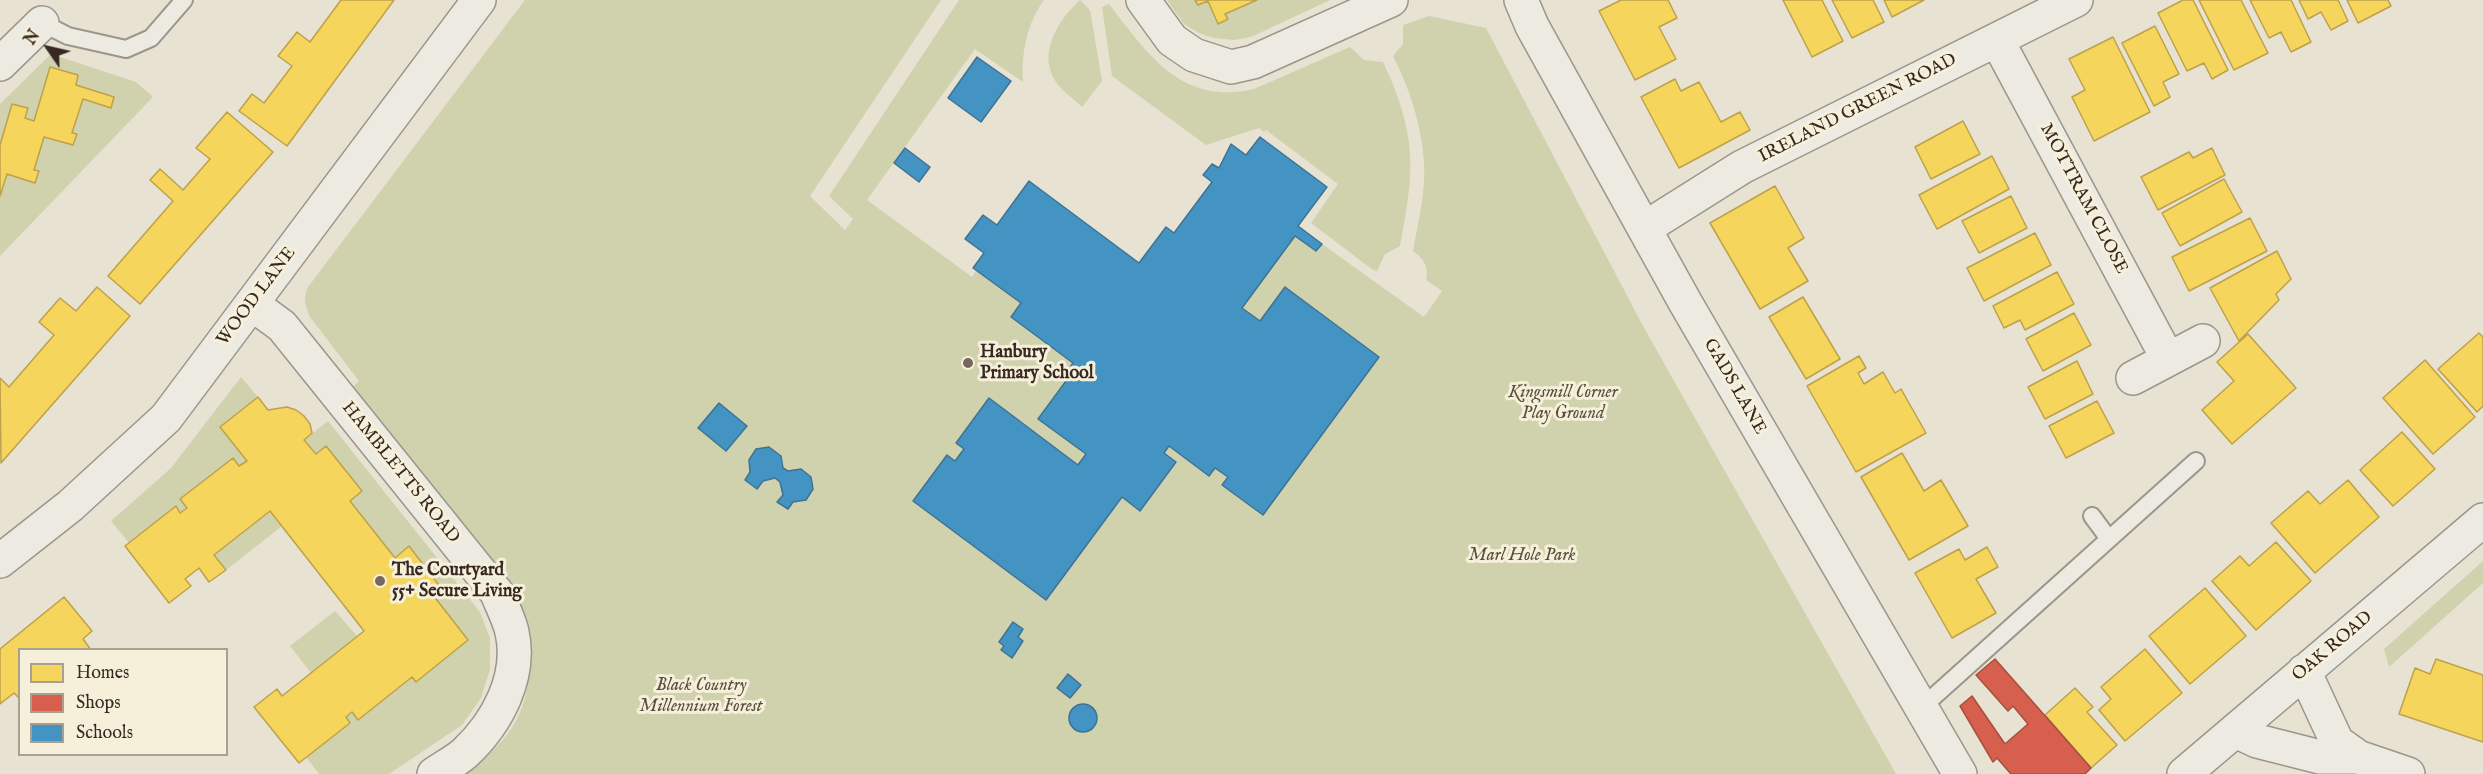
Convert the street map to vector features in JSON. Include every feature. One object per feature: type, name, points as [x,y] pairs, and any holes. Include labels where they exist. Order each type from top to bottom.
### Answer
[{"type":"street","name":"WOOD LANE","points":[[0,561],[70,507],[166,418],[479,0]]},
{"type":"street","points":[[1143,0],[1172,40],[1194,55],[1230,67],[1253,62],[1391,0]]},
{"type":"street","name":"GADS LANE","points":[[1521,0],[1532,26],[1685,302],[1957,772]]},
{"type":"street","name":"IRELAND GREEN ROAD","points":[[1645,228],[1742,167],[2076,0]]},
{"type":"street","points":[[0,64],[42,23]]},
{"type":"street","name":"MOTTRAM CLOSE","points":[[1997,39],[2168,359]]},
{"type":"street","name":"HAMBLETTS ROAD","points":[[252,304],[282,326],[497,593],[512,633],[514,665],[504,699],[488,726],[464,754],[434,774]]},
{"type":"street","points":[[2133,378],[2203,341]]},
{"type":"street","name":"OAK ROAD","points":[[2184,774],[2483,520]]},
{"type":"street","points":[[2304,671],[2337,742],[2358,757],[2408,774]]},
{"type":"street","points":[[2236,731],[2257,741],[2320,758],[2358,757]]},
{"type":"lane","points":[[42,23],[68,36],[126,49],[151,38],[184,0]]},
{"type":"lane","points":[[1920,708],[2196,461]]},
{"type":"lane","points":[[2092,516],[2109,539]]},
{"type":"green space","points":[[525,0],[941,0],[810,196],[845,230],[853,219],[829,196],[959,0],[1044,0],[1033,19],[1026,39],[1023,82],[975,49],[867,200],[972,277],[976,271],[1021,303],[1011,317],[1073,363],[1062,378],[1066,381],[1086,454],[1078,465],[989,398],[956,443],[964,449],[955,461],[946,456],[913,500],[929,513],[1085,547],[1122,497],[1140,510],[1176,462],[1164,453],[1169,446],[1209,476],[1215,468],[1228,477],[1223,485],[1379,357],[1285,287],[1260,321],[1242,308],[1295,236],[1316,251],[1322,244],[1424,317],[1442,291],[1426,280],[1425,264],[1413,251],[1424,185],[1423,149],[1414,108],[1393,56],[1403,44],[1403,25],[1429,16],[1486,28],[1643,326],[1896,774],[458,774],[489,753],[505,737],[517,719],[525,699],[529,678],[529,656],[522,613],[515,592],[352,388],[359,381],[308,313],[305,299],[308,287]],"holes":[[[747,426],[726,451],[699,428]],[[769,447],[781,456],[783,468],[788,471],[801,469],[811,477],[813,489],[806,500],[793,502],[787,509],[777,502],[783,495],[780,482],[775,478],[763,481],[757,489],[745,480],[750,472],[749,460],[756,450]]]},
{"type":"green space","points":[[1080,0],[1090,10],[1102,81],[1082,107],[1063,91],[1053,77],[1049,65],[1051,41],[1056,30]]},
{"type":"green space","points":[[1167,0],[1195,0],[1198,5],[1208,1],[1218,23],[1227,19],[1225,14],[1257,0],[1330,0],[1251,37],[1234,40],[1213,38],[1199,33],[1184,24]]},
{"type":"green space","points":[[1109,4],[1138,41],[1169,72],[1186,83],[1206,90],[1228,92],[1254,89],[1350,47],[1364,60],[1383,62],[1402,110],[1410,152],[1408,195],[1400,246],[1385,254],[1377,271],[1373,270],[1311,223],[1338,184],[1266,130],[1264,132],[1259,128],[1206,145],[1112,76],[1102,7]]},
{"type":"green space","points":[[51,54],[136,82],[153,97],[0,256],[0,196],[7,174],[35,183],[39,172],[34,170],[44,137],[73,145],[77,134],[72,133],[83,99],[111,108],[114,97],[76,85],[78,75],[51,67],[34,121],[25,118],[27,108],[12,104],[0,145],[0,104]]},
{"type":"green space","points":[[241,377],[258,397],[220,427],[247,461],[180,513],[175,507],[129,543],[111,521],[171,468]]},
{"type":"green space","points":[[328,421],[480,612],[490,638],[490,669],[481,698],[462,725],[389,774],[319,774],[306,757],[350,723],[346,717],[352,712],[412,677],[416,682],[468,640],[433,595],[442,588],[409,547],[395,558],[350,501],[362,491],[326,446],[316,454],[304,440]]},
{"type":"green space","points":[[270,511],[282,526],[226,570],[214,555]]},
{"type":"green space","points":[[2483,561],[2483,583],[2389,667],[2384,649]]},
{"type":"green space","points":[[335,611],[357,636],[311,673],[290,646]]},
{"type":"building: Homes","points":[[341,0],[394,0],[287,146],[239,111],[252,94],[264,103],[292,66],[278,56],[297,32],[310,42]]},
{"type":"building: Homes","points":[[1195,0],[1257,0],[1225,14],[1228,19],[1218,24],[1208,1],[1198,5]]},
{"type":"building: Homes","points":[[1621,0],[1668,0],[1677,18],[1659,27],[1676,59],[1635,80],[1599,11]]},
{"type":"building: Homes","points":[[1783,0],[1822,0],[1843,41],[1812,57]]},
{"type":"building: Homes","points":[[1832,0],[1873,0],[1884,22],[1852,38]]},
{"type":"building: Homes","points":[[1884,0],[1924,0],[1892,17]]},
{"type":"building: Homes","points":[[2183,0],[2193,0],[2228,70],[2212,79],[2204,63],[2187,71],[2158,13]]},
{"type":"building: Homes","points":[[2199,0],[2241,0],[2268,53],[2234,70]]},
{"type":"building: Homes","points":[[2250,0],[2291,0],[2311,42],[2291,52],[2281,32],[2269,38]]},
{"type":"building: Homes","points":[[2299,0],[2338,0],[2348,21],[2331,30],[2321,12],[2308,19]]},
{"type":"building: Homes","points":[[2347,0],[2388,0],[2391,6],[2358,23]]},
{"type":"building: Homes","points":[[2155,26],[2179,74],[2163,82],[2170,97],[2154,106],[2122,43]]},
{"type":"building: Homes","points":[[2113,37],[2150,112],[2094,141],[2072,97],[2085,90],[2069,59]]},
{"type":"building: Homes","points":[[50,67],[78,75],[76,85],[114,97],[111,108],[83,99],[72,133],[77,134],[73,145],[44,137],[34,170],[39,171],[35,183],[7,174],[0,196],[0,145],[12,104],[28,108],[25,118],[34,121]]},
{"type":"building: Homes","points":[[1675,79],[1681,91],[1699,82],[1721,122],[1740,112],[1750,130],[1679,168],[1641,97]]},
{"type":"building: Homes","points":[[227,112],[273,152],[140,304],[108,276],[173,201],[150,180],[160,169],[183,190],[210,159],[196,148]]},
{"type":"building: Homes","points":[[1963,121],[1980,154],[1931,179],[1915,147]]},
{"type":"building: Homes","points":[[2212,148],[2225,175],[2158,210],[2141,177],[2189,152],[2193,158]]},
{"type":"building: Homes","points":[[1992,156],[2009,189],[1937,229],[1919,195]]},
{"type":"building: Homes","points":[[2224,179],[2242,212],[2180,246],[2162,213]]},
{"type":"building: Homes","points":[[1775,186],[1804,238],[1788,248],[1808,281],[1760,309],[1710,223]]},
{"type":"building: Homes","points":[[2011,196],[2027,228],[1979,253],[1962,221]]},
{"type":"building: Homes","points":[[2250,218],[2267,251],[2189,291],[2172,257]]},
{"type":"building: Homes","points":[[2035,233],[2051,265],[1984,301],[1967,268]]},
{"type":"building: Homes","points":[[2277,251],[2291,279],[2276,294],[2279,300],[2239,341],[2210,288]]},
{"type":"building: Homes","points":[[2057,272],[2074,304],[2025,330],[2020,320],[2004,328],[1993,306]]},
{"type":"building: Homes","points":[[97,287],[130,316],[1,463],[0,378],[9,387],[54,335],[39,322],[60,298],[76,311]]},
{"type":"building: Homes","points":[[1803,297],[1840,359],[1806,379],[1769,317]]},
{"type":"building: Homes","points":[[2074,313],[2091,345],[2043,371],[2026,339]]},
{"type":"building: Homes","points":[[2479,333],[2483,337],[2483,406],[2477,412],[2438,369]]},
{"type":"building: Homes","points":[[2248,334],[2296,388],[2232,444],[2202,410],[2234,381],[2217,362]]},
{"type":"building: Homes","points":[[1859,356],[1866,368],[1858,373],[1864,384],[1883,372],[1895,393],[1901,389],[1926,433],[1856,472],[1807,386]]},
{"type":"building: Homes","points":[[2425,360],[2475,417],[2433,454],[2383,398]]},
{"type":"building: Homes","points":[[2077,361],[2093,394],[2045,419],[2028,387]]},
{"type":"building: Homes","name":"The Courtyard 55+ Secure Living","points":[[258,397],[268,410],[287,407],[304,416],[310,424],[312,433],[304,440],[316,454],[326,446],[362,491],[350,501],[395,558],[409,546],[442,589],[433,595],[468,640],[416,682],[412,677],[358,720],[352,712],[346,717],[350,723],[299,763],[254,707],[277,689],[282,696],[364,631],[270,511],[214,555],[226,570],[209,582],[199,568],[185,579],[191,586],[169,603],[125,546],[176,506],[180,513],[187,508],[180,499],[233,458],[239,466],[247,461],[220,427]]},
{"type":"building: Homes","points":[[2097,401],[2114,433],[2066,458],[2049,426]]},
{"type":"building: Homes","points":[[2402,432],[2435,469],[2393,506],[2360,470]]},
{"type":"building: Homes","points":[[1902,453],[1924,491],[1941,480],[1968,526],[1909,560],[1861,477]]},
{"type":"building: Homes","points":[[2348,480],[2379,517],[2315,573],[2271,523],[2308,491],[2320,504]]},
{"type":"building: Homes","points":[[2276,542],[2311,581],[2256,630],[2212,581],[2240,556],[2249,566]]},
{"type":"building: Homes","points":[[1987,547],[1998,567],[1976,579],[1996,613],[1952,638],[1915,573],[1959,549],[1965,560]]},
{"type":"building: Homes","points":[[2205,588],[2246,636],[2190,684],[2149,636]]},
{"type":"building: Homes","points":[[64,597],[92,631],[83,639],[90,648],[18,648],[18,697],[14,693],[0,704],[0,649]]},
{"type":"building: Homes","points":[[2145,649],[2182,693],[2125,741],[2099,710],[2111,699],[2101,687]]},
{"type":"building: Homes","points":[[2436,659],[2483,675],[2483,742],[2399,714],[2415,668],[2430,674]]},
{"type":"building: Homes","points":[[2075,688],[2093,707],[2087,712],[2117,745],[2091,768],[2045,715]]},
{"type":"building: Shops","points":[[1995,659],[2091,768],[2085,774],[2011,774],[1997,758],[1993,762],[1960,706],[1972,696],[2005,744],[2028,724],[2013,706],[2008,711],[1976,675]]},
{"type":"building: Schools","points":[[977,57],[1011,81],[981,122],[948,98]]},
{"type":"building: Schools","name":"Hanbury Primary School","points":[[1260,137],[1327,187],[1298,226],[1322,244],[1316,251],[1295,236],[1242,308],[1260,321],[1285,287],[1379,357],[1263,515],[1222,485],[1228,477],[1215,468],[1209,476],[1169,446],[1164,453],[1176,462],[1140,511],[1122,497],[1046,600],[913,501],[947,455],[955,461],[964,449],[956,443],[989,398],[1078,465],[1086,454],[1038,419],[1066,381],[1062,379],[1073,363],[1011,317],[1021,303],[973,268],[984,253],[965,239],[983,215],[997,225],[1029,181],[1139,263],[1166,227],[1174,233],[1212,182],[1203,175],[1212,164],[1219,168],[1231,144],[1246,155]]},
{"type":"building: Schools","points":[[905,148],[930,167],[919,182],[894,163]]},
{"type":"building: Schools","points":[[719,403],[747,426],[726,451],[698,428]]},
{"type":"building: Schools","points":[[769,447],[781,456],[783,468],[788,471],[801,469],[811,477],[813,489],[806,500],[793,502],[788,509],[777,502],[783,495],[780,482],[775,478],[763,481],[757,489],[745,480],[750,472],[749,460],[756,449]]},
{"type":"building: Schools","points":[[1013,622],[1023,629],[1018,637],[1023,641],[1012,658],[1001,650],[1004,646],[999,642]]},
{"type":"building: Schools","points":[[1068,674],[1081,685],[1070,698],[1057,688]]},
{"type":"building: Schools","points":[[1083,704],[1093,708],[1097,718],[1093,728],[1083,732],[1073,728],[1069,718],[1073,708]]},
{"type":"place","name":"Hanbury Primary School","points":[[968,363]]},
{"type":"place","name":"The Courtyard 55+ Secure Living","points":[[380,581]]},
{"type":"park label","name":"Kingsmill Corner Play Ground","points":[[1563,403]]},
{"type":"park label","name":"Marl Hole Park","points":[[1522,556]]},
{"type":"park label","name":"Black Country Millennium Forest","points":[[701,696]]}]
